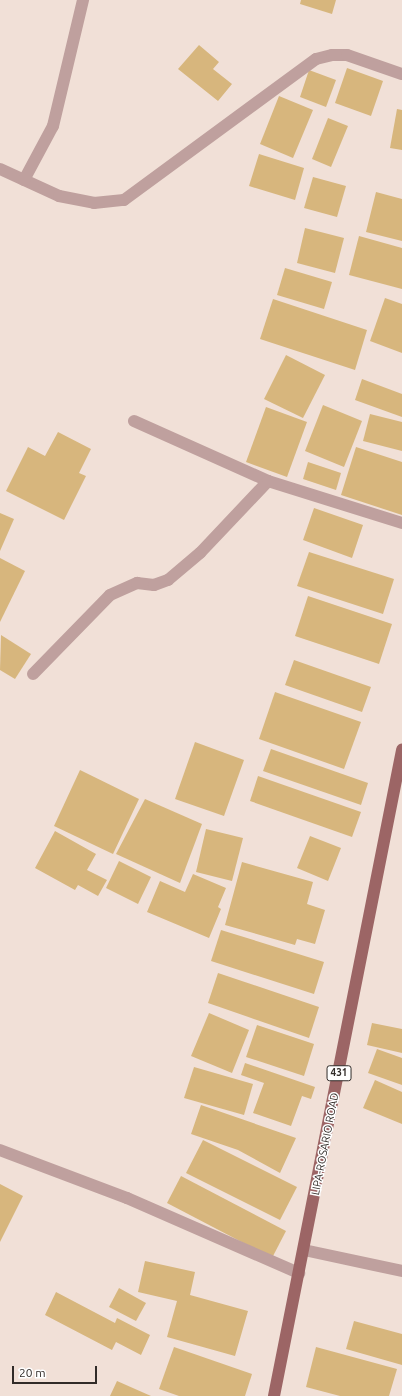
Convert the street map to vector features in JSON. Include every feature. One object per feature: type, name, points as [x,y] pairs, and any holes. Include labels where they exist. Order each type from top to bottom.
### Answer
[{"type":"main road","name":"LIPA-ROSARIO ROAD","points":[[274,1396],[402,750]]},
{"type":"street","points":[[24,180],[53,126],[83,0]]},
{"type":"street","points":[[0,169],[59,196],[87,202],[124,200],[316,59],[332,55],[347,55],[402,74]]},
{"type":"street","points":[[134,421],[268,481],[402,523]]},
{"type":"street","points":[[33,674],[110,595],[137,583],[154,585],[168,580],[200,553],[268,481]]},
{"type":"street","points":[[0,1150],[127,1198],[299,1273]]},
{"type":"street","points":[[304,1250],[402,1271]]},
{"type":"building","points":[[301,0],[336,0],[332,14],[300,4]]},
{"type":"building","points":[[199,45],[219,62],[213,69],[232,84],[218,101],[178,69]]},
{"type":"building","points":[[347,68],[383,81],[371,116],[335,103]]},
{"type":"building","points":[[309,70],[336,80],[326,107],[300,97]]},
{"type":"building","points":[[279,96],[313,110],[293,158],[260,144]]},
{"type":"building","points":[[397,109],[402,110],[402,150],[390,148]]},
{"type":"building","points":[[328,118],[348,126],[331,167],[312,159]]},
{"type":"building","points":[[259,154],[304,168],[295,200],[249,186]]},
{"type":"building","points":[[313,177],[346,186],[337,217],[304,208]]},
{"type":"building","points":[[376,192],[402,199],[402,241],[366,232]]},
{"type":"building","points":[[305,228],[344,238],[335,273],[297,263]]},
{"type":"building","points":[[359,236],[402,248],[402,289],[349,275]]},
{"type":"building","points":[[285,268],[332,282],[324,309],[277,295]]},
{"type":"building","points":[[385,298],[402,304],[402,353],[370,341]]},
{"type":"building","points":[[273,299],[367,330],[355,370],[260,339]]},
{"type":"building","points":[[286,355],[325,375],[303,418],[264,399]]},
{"type":"building","points":[[362,379],[402,394],[402,417],[355,400]]},
{"type":"building","points":[[323,405],[362,421],[344,467],[305,451]]},
{"type":"building","points":[[266,407],[307,422],[287,477],[246,462]]},
{"type":"building","points":[[370,414],[402,422],[402,451],[363,441]]},
{"type":"building","points":[[58,432],[91,449],[79,473],[86,476],[64,520],[6,491],[28,447],[45,456]]},
{"type":"building","points":[[356,447],[402,462],[402,515],[341,495]]},
{"type":"building","points":[[308,462],[341,473],[336,490],[303,479]]},
{"type":"building","points":[[314,508],[363,525],[352,558],[303,540]]},
{"type":"building","points":[[0,513],[14,519],[0,551]]},
{"type":"building","points":[[309,552],[394,579],[383,614],[297,586]]},
{"type":"building","points":[[0,558],[25,571],[0,622]]},
{"type":"building","points":[[308,596],[392,624],[379,664],[295,636]]},
{"type":"building","points":[[1,635],[31,654],[15,679],[0,670]]},
{"type":"building","points":[[294,660],[371,687],[362,712],[285,685]]},
{"type":"building","points":[[275,692],[361,722],[344,769],[259,739]]},
{"type":"building","points":[[195,742],[244,760],[224,816],[175,799]]},
{"type":"building","points":[[271,749],[368,783],[361,805],[263,771]]},
{"type":"building","points":[[80,770],[139,799],[113,854],[54,826]]},
{"type":"building","points":[[258,776],[361,812],[352,837],[250,801]]},
{"type":"building","points":[[145,799],[202,824],[180,883],[116,854]]},
{"type":"building","points":[[206,829],[243,838],[232,881],[196,872]]},
{"type":"building","points":[[55,831],[96,854],[87,870],[107,880],[98,896],[78,885],[75,890],[35,868]]},
{"type":"building","points":[[310,836],[341,848],[328,881],[297,868]]},
{"type":"building","points":[[119,861],[151,877],[138,904],[106,888]]},
{"type":"building","points":[[242,862],[313,882],[307,904],[325,910],[315,944],[297,939],[295,945],[225,925]]},
{"type":"building","points":[[193,874],[226,888],[218,907],[221,909],[209,938],[147,912],[160,881],[185,892]]},
{"type":"building","points":[[221,930],[324,962],[314,994],[211,961]]},
{"type":"building","points":[[218,973],[319,1007],[309,1038],[208,1003]]},
{"type":"building","points":[[209,1013],[249,1030],[232,1073],[191,1056]]},
{"type":"building","points":[[372,1023],[402,1029],[402,1053],[367,1045]]},
{"type":"building","points":[[257,1025],[314,1044],[304,1076],[246,1057]]},
{"type":"building","points":[[377,1049],[402,1058],[402,1085],[368,1073]]},
{"type":"building","points":[[245,1063],[315,1087],[311,1099],[302,1096],[291,1126],[253,1113],[264,1083],[241,1075]]},
{"type":"building","points":[[194,1067],[253,1084],[244,1115],[184,1098]]},
{"type":"building","points":[[375,1080],[402,1092],[402,1124],[363,1108]]},
{"type":"building","points":[[201,1105],[296,1138],[280,1173],[238,1150],[191,1134]]},
{"type":"building","points":[[203,1140],[297,1187],[280,1220],[186,1173]]},
{"type":"building","points":[[181,1176],[286,1231],[272,1258],[167,1203]]},
{"type":"building","points":[[0,1184],[23,1196],[0,1242]]},
{"type":"building","points":[[145,1261],[195,1272],[190,1295],[248,1311],[235,1356],[167,1337],[177,1301],[138,1292]]},
{"type":"building","points":[[119,1288],[146,1303],[136,1321],[109,1307]]},
{"type":"building","points":[[56,1292],[115,1323],[117,1318],[150,1335],[141,1355],[116,1342],[112,1350],[45,1315]]},
{"type":"building","points":[[354,1321],[402,1334],[402,1365],[346,1349]]},
{"type":"building","points":[[174,1347],[252,1374],[245,1396],[179,1396],[159,1389]]},
{"type":"building","points":[[316,1347],[397,1369],[389,1396],[340,1396],[306,1387]]},
{"type":"building","points":[[117,1381],[151,1396],[110,1396]]}]
